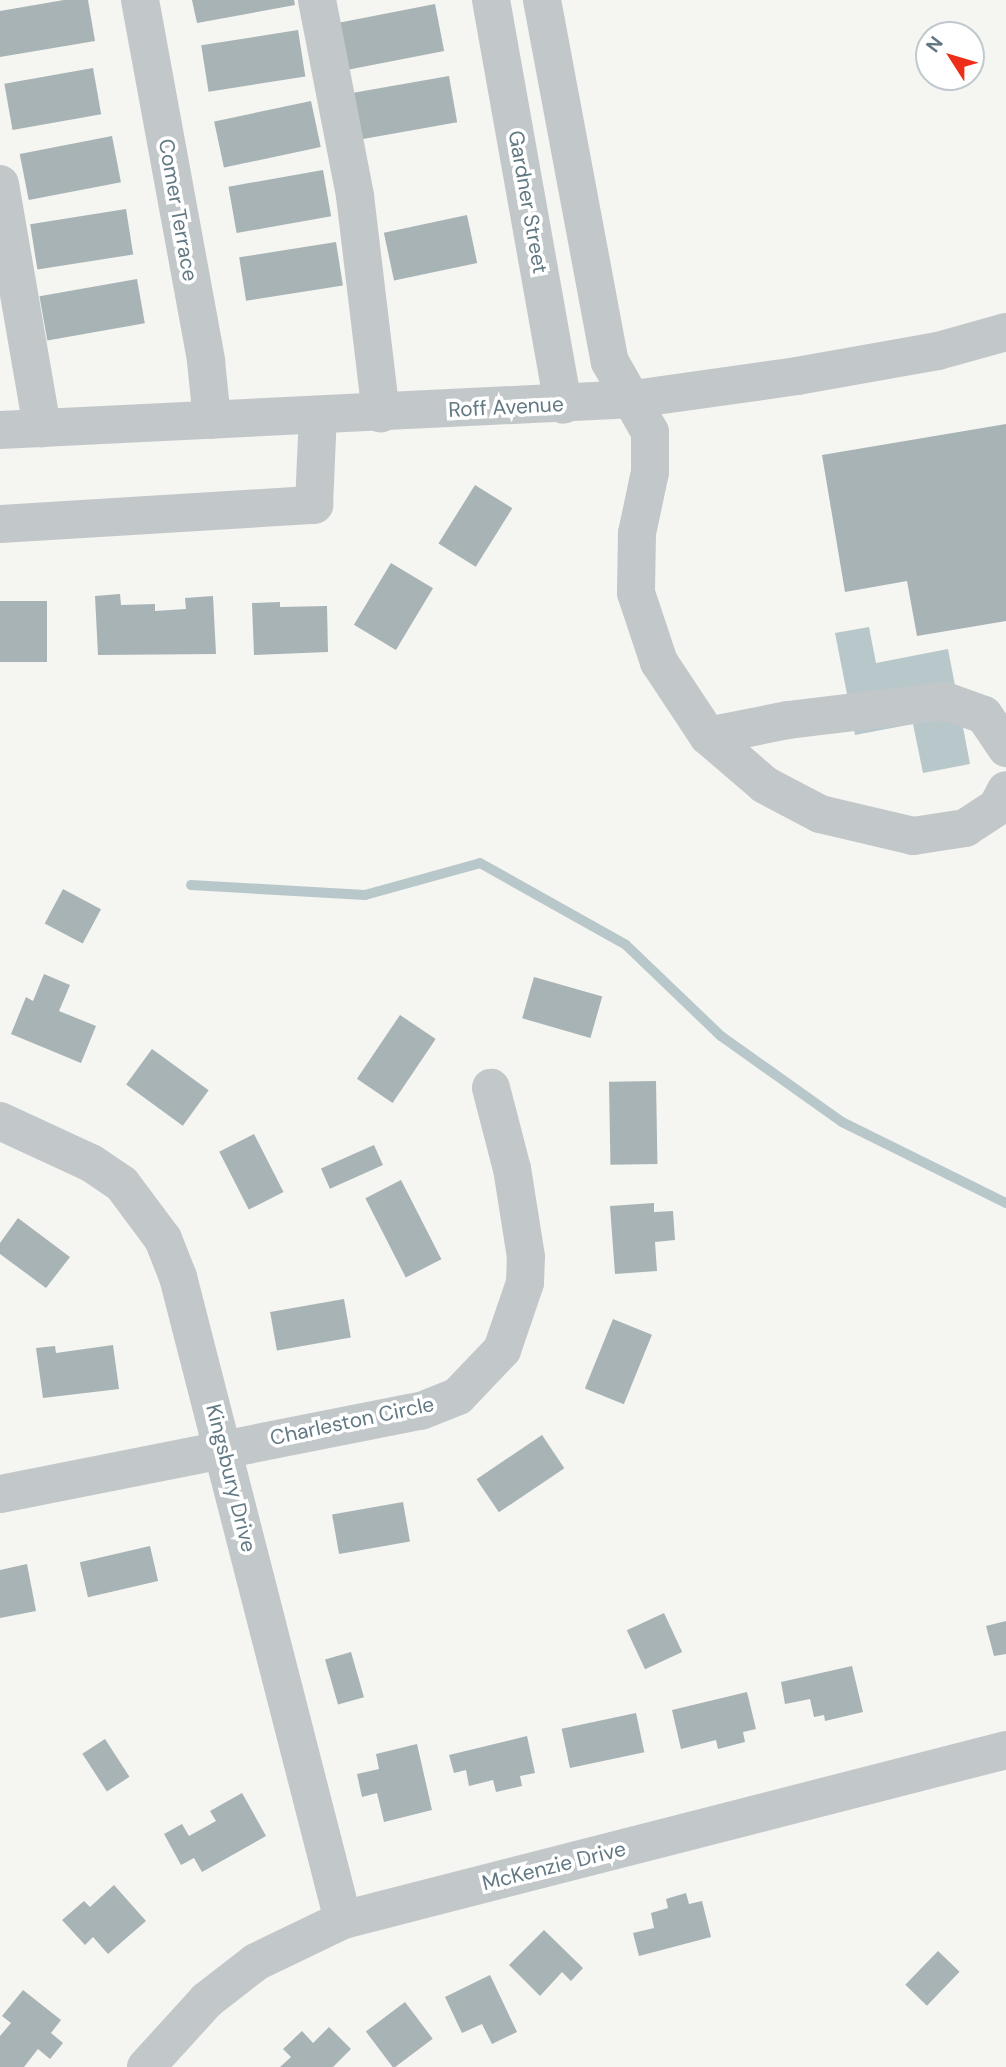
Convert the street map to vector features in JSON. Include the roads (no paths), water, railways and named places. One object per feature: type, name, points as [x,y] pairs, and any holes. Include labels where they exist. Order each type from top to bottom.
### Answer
[{"type":"street","name":"Comer Terrace","points":[[140,0],[206,361],[212,420]]},
{"type":"street","points":[[317,0],[355,196],[381,412]]},
{"type":"street","name":"Gardner Street","points":[[491,0],[563,405]]},
{"type":"street","points":[[542,0],[610,362],[634,399],[650,432],[650,472],[637,533],[636,593],[659,662],[708,736],[765,785],[820,814],[913,836],[965,828],[997,807],[1006,790]]},
{"type":"street","points":[[0,184],[11,316],[42,428]]},
{"type":"street","name":"Roff Avenue","points":[[0,430],[563,405],[634,399],[874,362],[1006,332]]},
{"type":"street","points":[[0,524],[314,505],[318,415]]},
{"type":"street","points":[[708,736],[788,720],[945,701],[984,715],[1006,748]]},
{"type":"street","name":"Charleston Circle","points":[[0,1494],[421,1411],[457,1396],[502,1350],[516,1320],[526,1257],[512,1168],[491,1088]]},
{"type":"street","name":"Kingsbury Drive","points":[[0,1121],[92,1163],[122,1184],[142,1206],[163,1239],[178,1277],[343,1920]]},
{"type":"street","name":"McKenzie Drive","points":[[146,2067],[207,2000],[256,1962],[343,1920],[1006,1750]]},
{"type":"waterway","points":[[191,885],[365,895],[480,863],[626,945],[721,1036],[842,1122],[1006,1203]]}]
